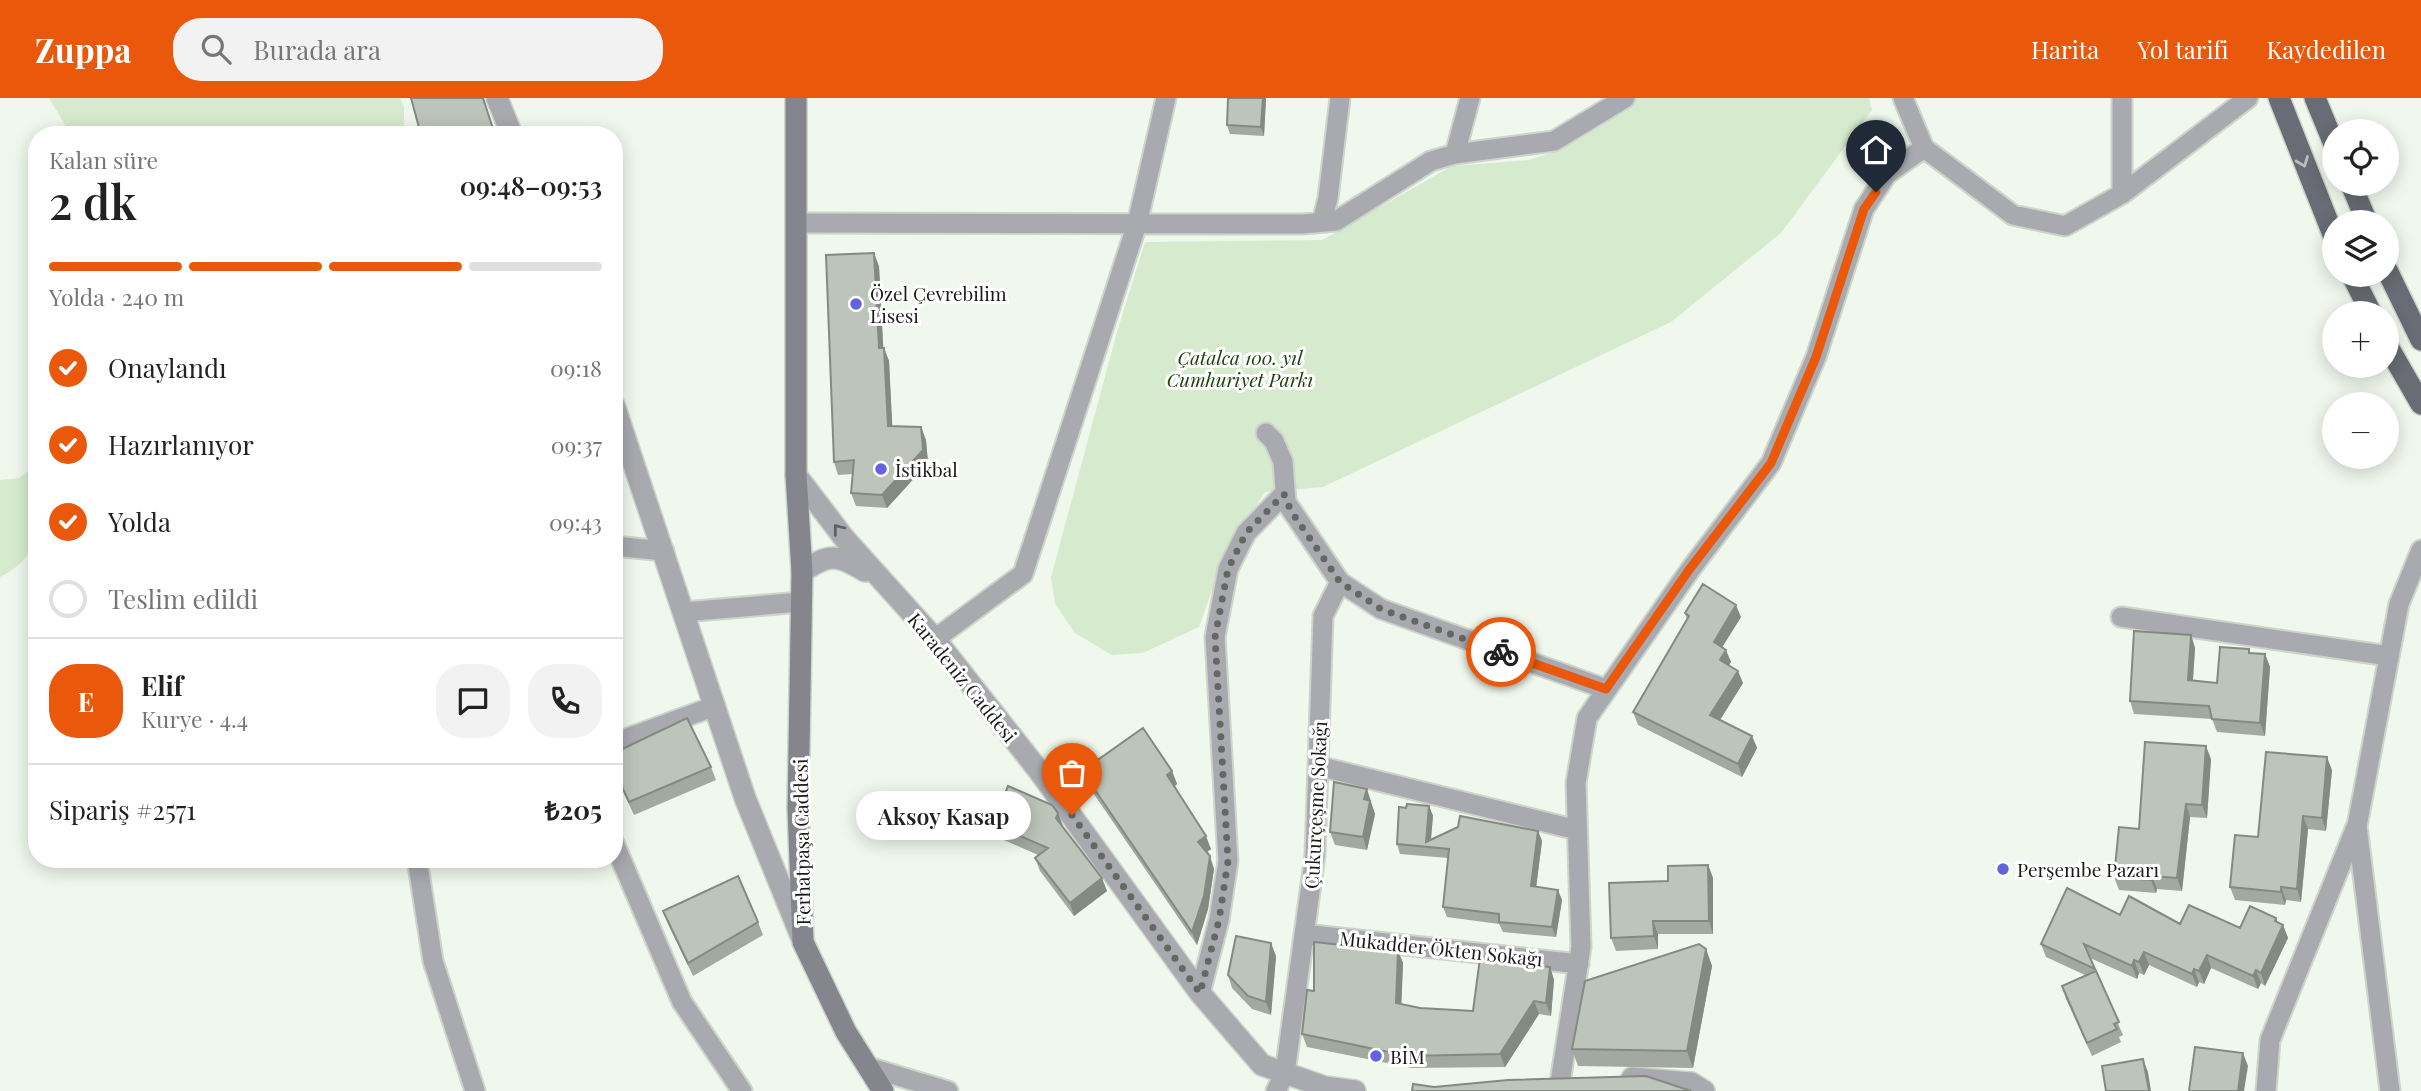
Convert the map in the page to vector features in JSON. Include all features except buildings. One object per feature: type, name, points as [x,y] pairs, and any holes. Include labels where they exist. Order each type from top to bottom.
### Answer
[{"type":"main road","name":"Ferhatpaşa Caddesi","points":[[796,98],[796,475],[802,572],[798,808],[803,942],[846,1032],[880,1090]]},
{"type":"main road","points":[[2279,98],[2323,210]]},
{"type":"main road","points":[[2315,98],[2324,119]]},
{"type":"main road","points":[[2395,287],[2421,340]]},
{"type":"main road","points":[[2399,366],[2421,404]]},
{"type":"street","points":[[497,98],[508,126]]},
{"type":"street","points":[[934,639],[1023,573],[1137,224],[1167,98]]},
{"type":"street","points":[[1157,137],[1180,98]]},
{"type":"street","points":[[1322,222],[1328,198],[1340,98]]},
{"type":"street","points":[[1455,154],[1470,98]]},
{"type":"street","points":[[798,223],[1137,224],[1336,221],[1431,161],[1455,154],[1554,141],[1625,98]]},
{"type":"street","points":[[1903,98],[1924,148],[2013,215],[2065,226],[2122,194],[2248,98]]},
{"type":"street","points":[[2122,98],[2122,194]]},
{"type":"street","points":[[1560,1083],[1581,947],[1576,783],[1587,718],[1689,570],[1771,463],[1816,357],[1864,209],[1887,174],[1924,148]]},
{"type":"street","points":[[623,431],[745,798],[803,942]]},
{"type":"street","points":[[1266,433],[1280,453],[1284,494],[1291,511],[1340,582],[1381,609],[1606,689]]},
{"type":"street","name":"Karadeniz Caddesi","points":[[796,475],[882,581],[934,639],[1040,771],[1200,993],[1262,1065],[1280,1082],[1355,1091]]},
{"type":"street","points":[[1200,993],[1219,920],[1228,861],[1215,637],[1228,569],[1246,533],[1284,494]]},
{"type":"street","points":[[623,548],[664,551]]},
{"type":"street","points":[[2266,1091],[2270,1040],[2357,826],[2399,604],[2421,550]]},
{"type":"street","name":"Karadeniz Caddesi","points":[[802,572],[822,558],[843,558],[882,581]]},
{"type":"street","name":"Çukurçeşme Sokağı","points":[[1280,1082],[1315,855],[1323,616],[1340,582]]},
{"type":"street","points":[[684,612],[801,602]]},
{"type":"street","points":[[2121,617],[2389,656]]},
{"type":"street","points":[[623,740],[715,706]]},
{"type":"street","points":[[1318,766],[1577,830]]},
{"type":"street","points":[[2357,826],[2390,1091]]},
{"type":"street","points":[[623,864],[682,1002],[742,1091]]},
{"type":"street","points":[[418,868],[433,961],[475,1091]]},
{"type":"street","name":"Mukadder Ökten Sokağı","points":[[1304,934],[1578,964]]},
{"type":"street","points":[[868,1067],[948,1091]]},
{"type":"street","points":[[1606,1080],[1691,1083],[1704,1091]]},
{"type":"street","points":[[1533,1085],[1583,1081]]},
{"type":"green space","points":[[49,98],[400,98],[404,107],[404,126],[66,126]]},
{"type":"green space","name":"Çatalca 100. yıl Cumhuriyet Parkı","points":[[1636,98],[1869,98],[1872,110],[1781,233],[1671,322],[1323,487],[1265,492],[1224,557],[1199,627],[1143,653],[1112,655],[1075,633],[1055,604],[1051,577],[1117,332],[1145,242],[1322,240],[1452,166],[1529,160],[1557,151]]},
{"type":"green space","points":[[28,472],[28,554],[16,567],[0,577],[0,480],[19,478]]},
{"type":"way so far","points":[[1072,815],[1200,993],[1219,920],[1228,861],[1215,637],[1228,569],[1246,533],[1284,494],[1291,511],[1340,582],[1381,609],[1501,652]]},
{"type":"place","name":"Özel Çevrebilim Lisesi","points":[[856,304]]},
{"type":"place","name":"İstikbal","points":[[881,469]]},
{"type":"place","name":"Aksoy Kasap","points":[[1072,815]]},
{"type":"place","name":"Perşembe Pazarı","points":[[2003,869]]},
{"type":"place","name":"BİM","points":[[1376,1056]]},
{"type":"route","points":[[1501,652],[1606,689],[1689,570],[1771,463],[1794,415],[1816,357],[1864,209],[1876,192]]}]
